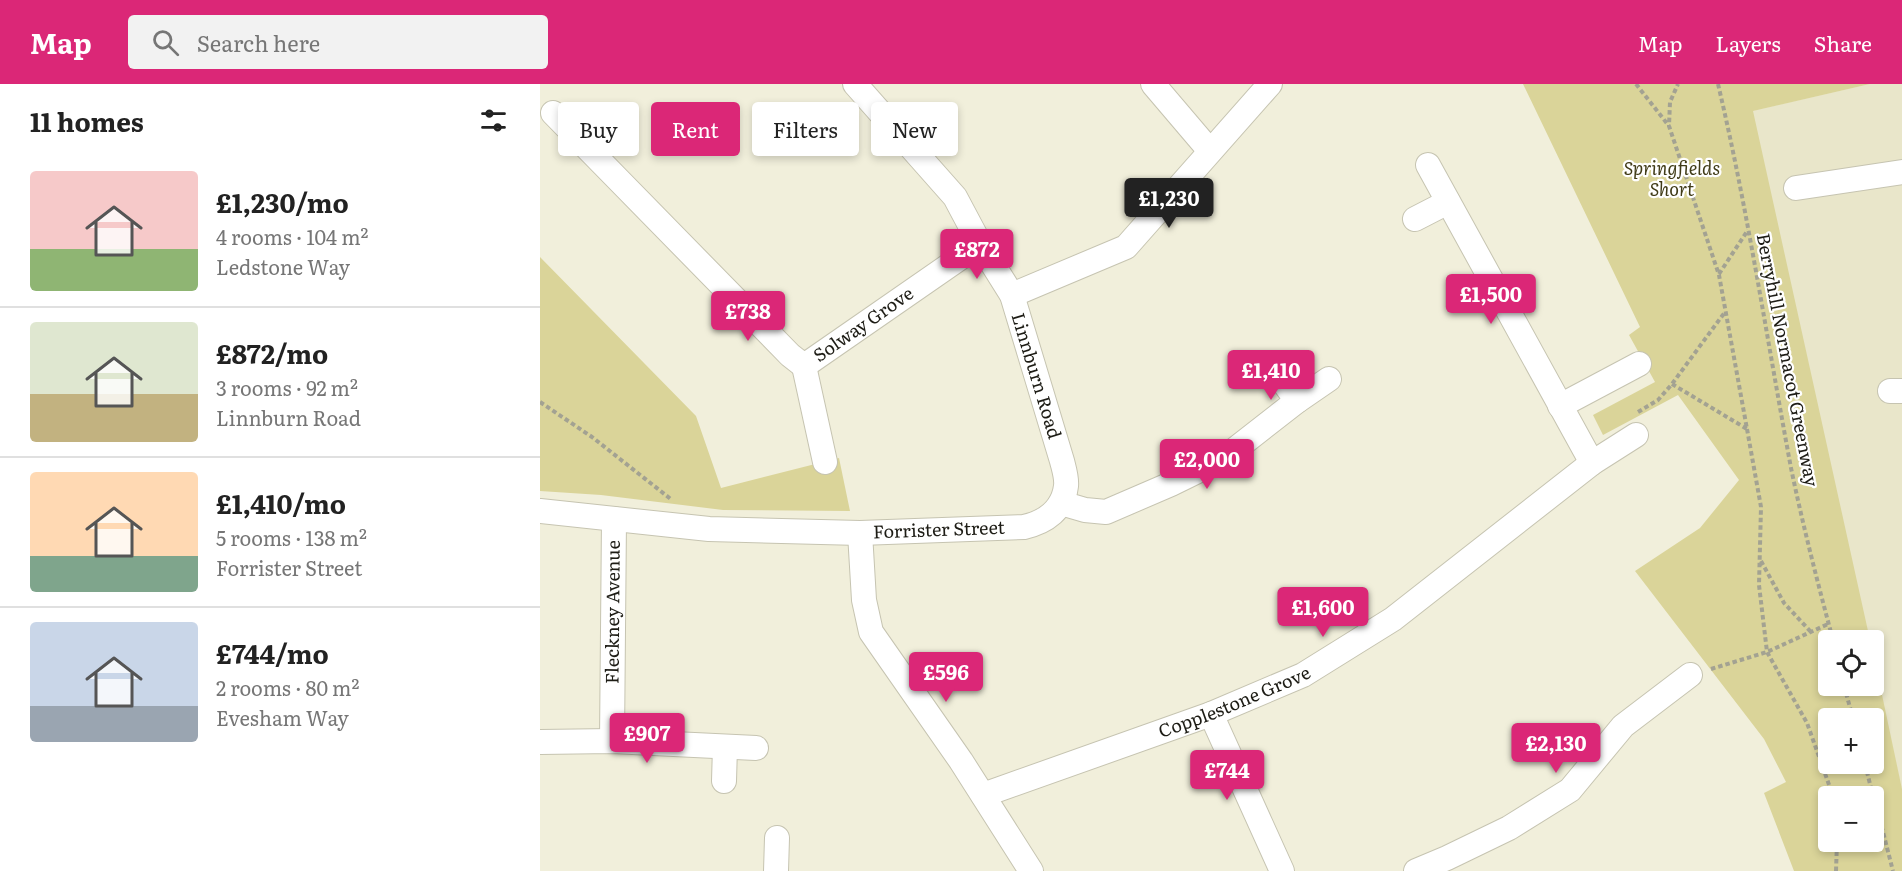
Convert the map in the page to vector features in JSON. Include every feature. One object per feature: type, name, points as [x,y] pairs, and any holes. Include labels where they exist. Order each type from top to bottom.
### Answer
[{"type":"street","name":"Linnburn Road","points":[[855,84],[955,197],[980,244],[1012,295],[1062,461],[1067,484],[1061,503]]},
{"type":"street","points":[[1153,84],[1210,151]]},
{"type":"street","points":[[1012,295],[1126,247],[1270,84]]},
{"type":"street","name":"Solway Grove","points":[[553,113],[790,355],[804,366],[980,244]]},
{"type":"street","points":[[1428,165],[1592,463]]},
{"type":"street","points":[[1796,188],[1902,172]]},
{"type":"street","points":[[1415,219],[1448,202]]},
{"type":"street","points":[[1560,406],[1639,364]]},
{"type":"street","points":[[804,366],[825,462]]},
{"type":"street","points":[[1279,376],[1297,401]]},
{"type":"street","points":[[1061,503],[1085,510],[1106,512],[1132,502],[1224,458],[1329,379]]},
{"type":"street","name":"Copplestone Grove","points":[[983,795],[1211,714],[1303,675],[1393,619],[1592,463],[1636,435]]},
{"type":"street","name":"Forrister Street","points":[[540,511],[709,529],[860,534],[1024,527],[1041,523],[1061,503]]},
{"type":"street","name":"Fleckney Avenue","points":[[612,741],[614,519]]},
{"type":"street","points":[[860,534],[864,600],[871,632],[983,795],[1031,871]]},
{"type":"street","points":[[1416,871],[1509,828],[1570,790],[1623,726],[1690,675]]},
{"type":"street","points":[[1211,714],[1282,871]]},
{"type":"street","points":[[540,742],[612,741],[756,748]]},
{"type":"street","points":[[724,781],[725,747]]},
{"type":"street","points":[[776,871],[777,838]]},
{"type":"path","points":[[1636,84],[1669,126],[1719,275],[1761,507],[1759,585],[1767,652],[1807,723],[1829,786]]},
{"type":"path","points":[[1669,126],[1670,102],[1678,84]]},
{"type":"path","name":"Berryhill Normacot Greenway","points":[[1718,84],[1728,121],[1792,471],[1830,630]]},
{"type":"path","points":[[1719,275],[1748,229]]},
{"type":"path","points":[[1658,400],[1725,312]]},
{"type":"path","points":[[1672,384],[1746,429]]},
{"type":"path","points":[[540,402],[592,437],[709,529]]},
{"type":"path","points":[[1761,561],[1784,603],[1811,632]]},
{"type":"path","points":[[1690,675],[1767,652],[1828,624]]},
{"type":"path","points":[[1884,838],[1893,871]]},
{"type":"path","points":[[1836,871],[1837,852]]},
{"type":"shaded area","points":[[1870,84],[1902,84],[1902,791],[1882,696],[1884,696],[1884,630],[1867,630],[1752,111]]},
{"type":"green space","name":"Springfields Short","points":[[1523,84],[1870,84],[1753,111],[1868,630],[1818,630],[1818,696],[1882,696],[1902,789],[1902,871],[1794,871],[1764,793],[1786,782],[1764,739],[1635,571],[1700,528],[1739,480],[1678,395],[1603,435],[1593,415],[1655,382],[1629,335],[1640,327]]},
{"type":"green space","points":[[540,257],[696,416],[721,488],[839,458],[850,511],[723,510],[601,495],[540,491]]}]
